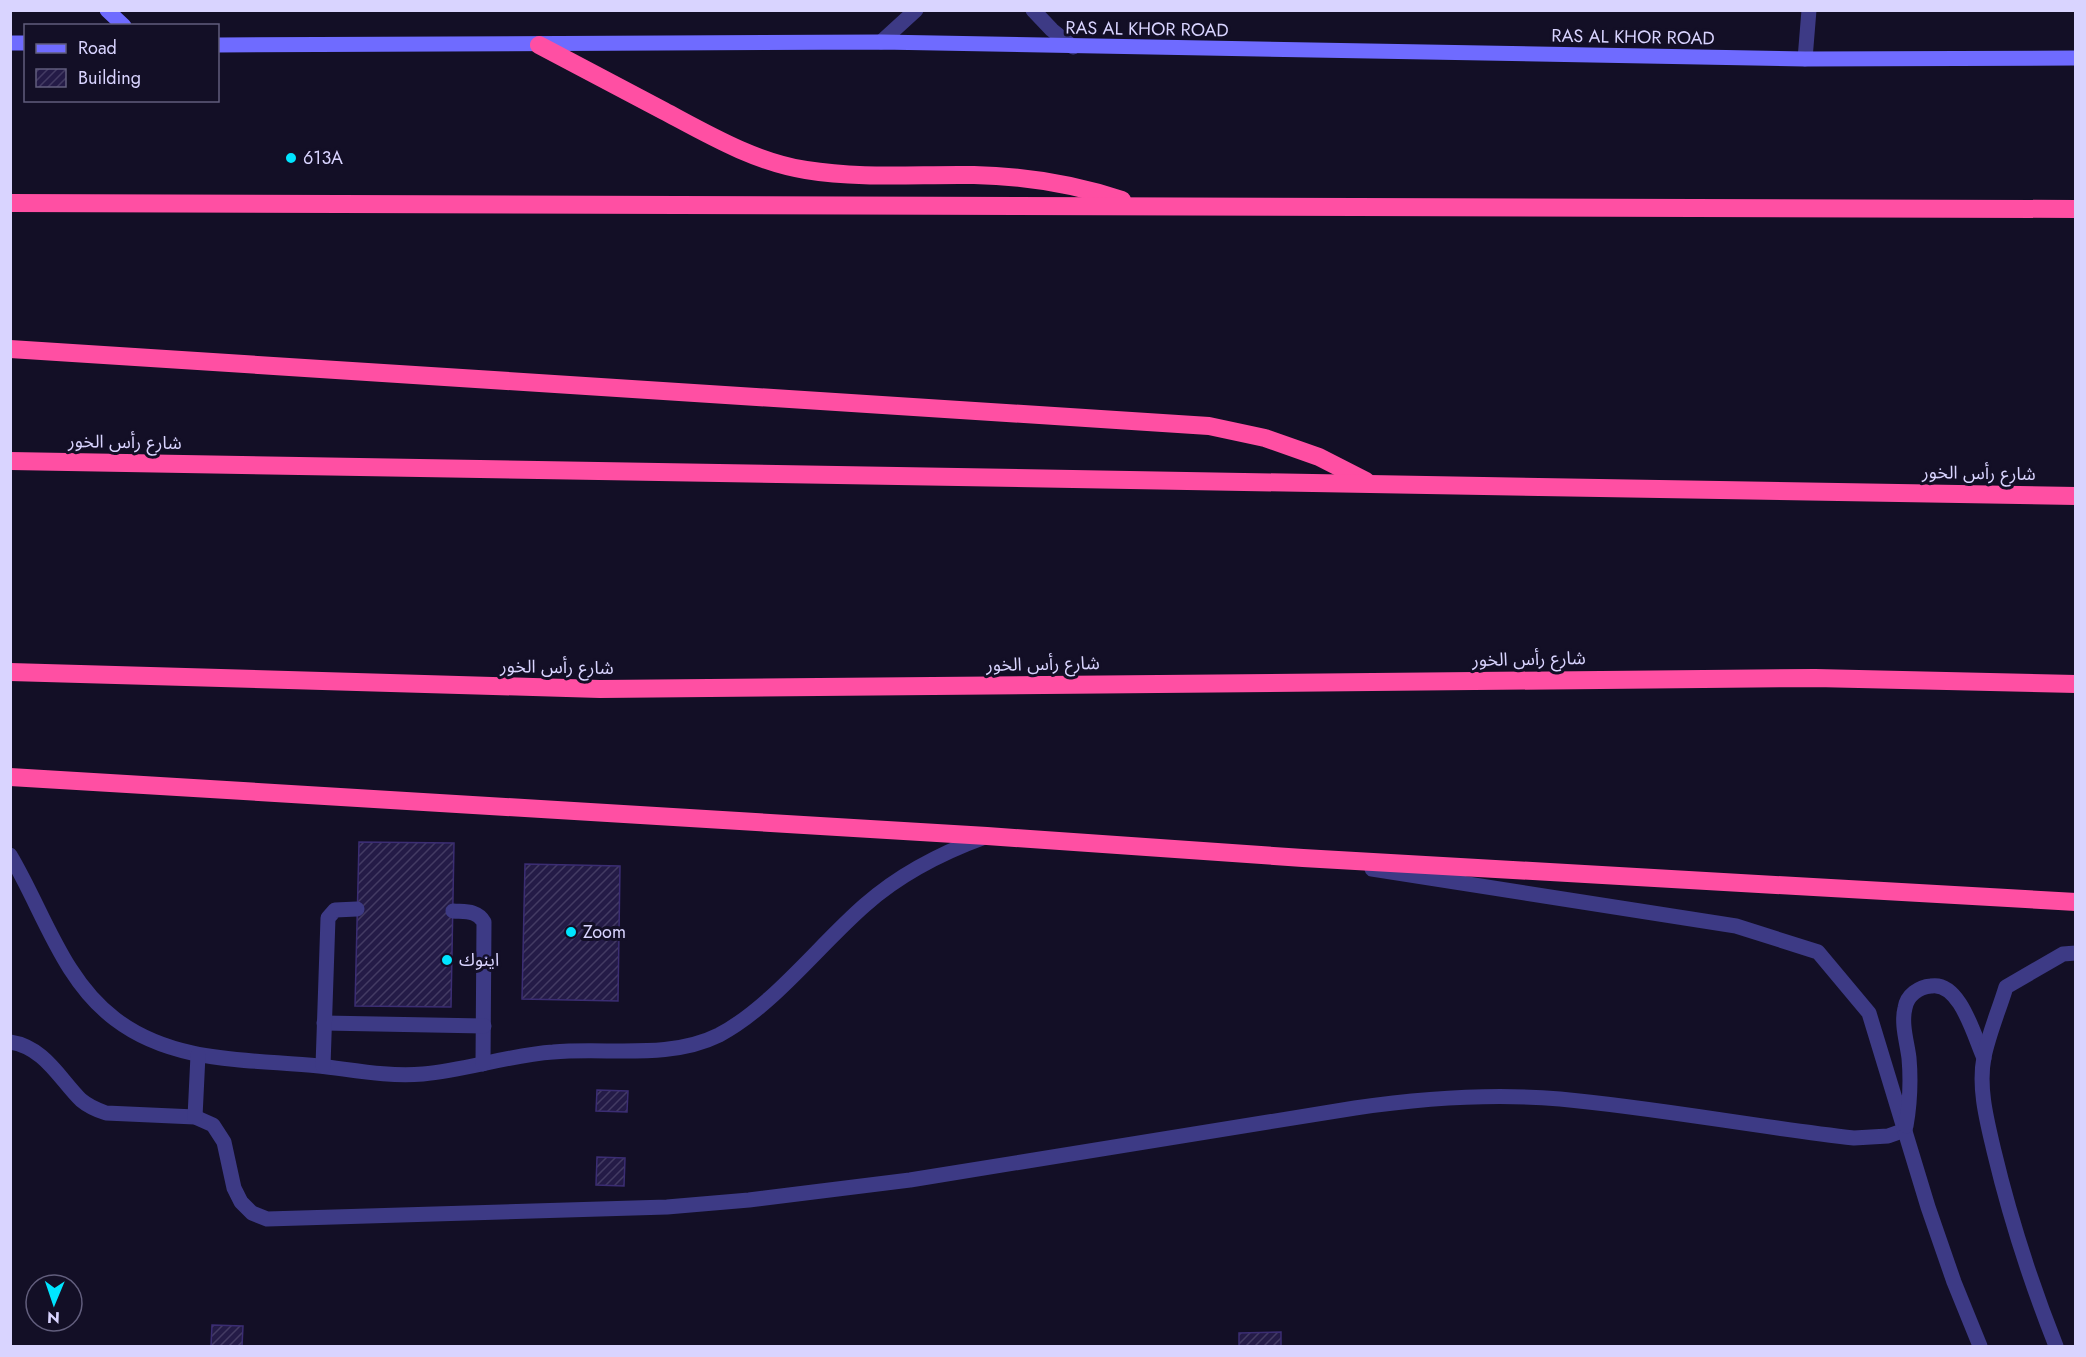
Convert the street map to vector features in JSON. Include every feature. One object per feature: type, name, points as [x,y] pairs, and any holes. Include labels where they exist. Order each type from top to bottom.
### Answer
[{"type":"highway","points":[[540,45],[710,136],[741,151],[772,162],[805,170],[839,174],[1017,177],[1078,188],[1138,206]]},
{"type":"highway","points":[[10,203],[2076,210]]},
{"type":"highway","points":[[10,349],[1209,426],[1265,438],[1319,457],[1371,483]]},
{"type":"highway","name":"شارع رأس الخور","points":[[10,461],[2076,496]]},
{"type":"highway","name":"شارع رأس الخور","points":[[10,672],[600,689],[1815,678],[2076,684]]},
{"type":"highway","points":[[10,777],[987,836],[1303,858],[2076,902]]},
{"type":"street","points":[[107,10],[122,24]]},
{"type":"street","points":[[881,42],[916,10]]},
{"type":"street","points":[[1033,10],[1073,47]]},
{"type":"street","points":[[1805,59],[1809,10]]},
{"type":"street","name":"RAS AL KHOR ROAD","points":[[219,45],[881,42],[1805,59],[2076,58]]},
{"type":"street","points":[[10,855],[72,974],[91,998],[114,1019],[140,1036],[168,1048],[198,1055],[323,1066],[387,1075],[451,1071],[555,1051],[666,1049],[691,1045],[715,1036],[738,1024],[758,1008],[865,905],[892,884],[922,864],[954,848],[987,836]]},
{"type":"street","points":[[1303,858],[1736,926],[1818,952],[1869,1012],[1932,1217],[1980,1347]]},
{"type":"street","points":[[323,1066],[328,918],[334,910],[357,909]]},
{"type":"street","points":[[453,911],[476,914],[481,916],[484,922],[483,1064]]},
{"type":"street","points":[[2056,1347],[2024,1260],[2003,1187],[1986,1114],[1983,1085],[1984,1058],[2006,987],[2063,954],[2076,952]]},
{"type":"street","points":[[1905,1130],[1911,1083],[1904,1019],[1905,1006],[1911,995],[1922,987],[1935,985],[1947,989],[1957,997],[1984,1058]]},
{"type":"street","points":[[324,1023],[483,1026]]},
{"type":"street","points":[[10,1042],[30,1048],[43,1057],[82,1100],[106,1113],[195,1117],[213,1125],[224,1142],[234,1188],[241,1202],[252,1213],[267,1219],[667,1207],[749,1200],[910,1180],[1355,1108],[1456,1097],[1559,1099],[1854,1138],[1888,1136],[1905,1130]]},
{"type":"street","points":[[195,1117],[198,1055]]},
{"type":"building","points":[[359,842],[454,843],[451,1007],[355,1006]]},
{"type":"building","name":"Zoom","points":[[525,864],[620,866],[618,1001],[522,999]]},
{"type":"building","points":[[597,1090],[628,1091],[627,1112],[596,1111]]},
{"type":"building","points":[[597,1157],[625,1158],[624,1186],[596,1185]]},
{"type":"building","points":[[212,1325],[243,1326],[242,1346],[211,1346]]},
{"type":"building","points":[[1281,1332],[1281,1346],[1239,1346],[1239,1333]]},
{"type":"place","name":"613A","points":[[291,158]]},
{"type":"place","name":"Zoom","points":[[571,932]]},
{"type":"place","name":"اينوك","points":[[447,960]]}]
